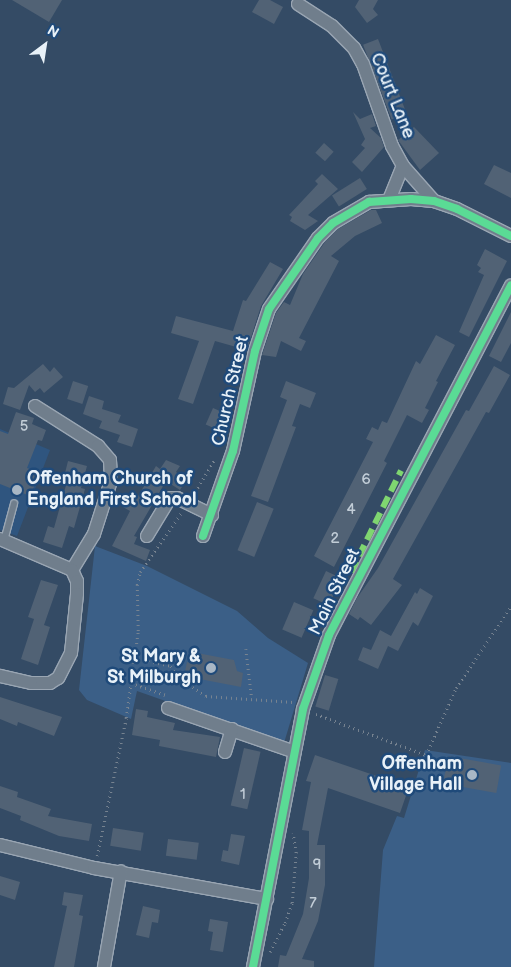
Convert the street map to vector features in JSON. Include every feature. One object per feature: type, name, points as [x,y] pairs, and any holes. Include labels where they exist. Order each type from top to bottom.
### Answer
[{"type":"street","name":"Court Lane","points":[[294,2],[332,26],[354,48],[363,64],[392,146],[403,166],[434,201]]},
{"type":"street","name":"Court Lane","points":[[389,200],[403,166]]},
{"type":"street","name":"Church Street","points":[[203,536],[212,515],[233,450],[255,352],[269,309],[318,238],[333,223],[369,202],[389,200],[434,201],[457,209],[511,236]]},
{"type":"street","name":"Main Street","points":[[253,967],[296,752],[303,707],[342,608],[511,286]]},
{"type":"street","points":[[35,406],[98,446],[110,460],[111,481],[94,534],[72,570]]},
{"type":"street","points":[[147,536],[170,498],[177,498],[212,515]]},
{"type":"street","points":[[0,676],[31,683],[50,683],[64,670],[71,653],[78,594],[77,581],[72,570],[2,540]]},
{"type":"street","points":[[168,708],[296,752]]},
{"type":"street","points":[[224,752],[232,729]]},
{"type":"street","points":[[0,845],[42,857],[94,868],[121,871],[267,899]]},
{"type":"street","points":[[104,967],[121,871]]},
{"type":"lane","points":[[2,540],[14,503]]},
{"type":"path","points":[[94,868],[126,718],[138,631],[137,585],[140,572],[187,504],[216,457]]},
{"type":"path","points":[[134,658],[171,666],[180,679],[206,696],[252,699],[303,707],[426,755],[456,688],[511,606]]},
{"type":"path","points":[[246,649],[252,699]]},
{"type":"path","points":[[267,956],[285,923],[292,902],[296,853],[291,824]]},
{"type":"shaded area","name":"Offenham Church of England First School","points":[[0,429],[50,450],[17,536],[0,530]]},
{"type":"shaded area","points":[[95,546],[147,566],[237,611],[268,638],[308,663],[284,743],[137,691],[131,719],[87,700],[79,690]]},
{"type":"shaded area","points":[[425,750],[511,763],[511,967],[374,967],[383,850],[397,816],[404,818]]},
{"type":"building","points":[[12,0],[62,0],[49,22]]},
{"type":"building","points":[[259,0],[270,0],[283,7],[274,24],[252,12]]},
{"type":"building","points":[[359,0],[378,0],[373,9],[378,15],[367,23],[355,7]]},
{"type":"building","points":[[378,39],[407,114],[392,119],[363,45]]},
{"type":"building","points":[[353,112],[360,119],[372,114],[376,126],[370,128],[381,138],[384,147],[362,172],[352,162],[365,148],[361,145],[365,139]]},
{"type":"building","points":[[414,127],[439,153],[420,170],[398,140]]},
{"type":"building","points":[[324,143],[334,152],[325,161],[315,153]]},
{"type":"building","points":[[494,165],[511,173],[511,198],[484,184]]},
{"type":"building","points":[[322,174],[338,189],[308,215],[318,221],[305,230],[290,221],[292,217],[289,215],[318,184],[315,181]]},
{"type":"building","points":[[360,178],[367,189],[339,207],[332,195]]},
{"type":"building","points":[[371,210],[376,210],[382,223],[355,236],[331,256],[339,261],[299,338],[306,341],[301,351],[281,341],[276,357],[262,355],[276,313],[284,302],[290,305],[303,274],[325,242],[338,229]]},
{"type":"building","points":[[485,249],[507,261],[469,337],[459,332],[484,275],[478,272],[481,268],[477,265]]},
{"type":"building","points":[[270,262],[283,269],[261,306],[247,350],[215,341],[193,404],[178,399],[199,341],[171,333],[176,316],[233,331],[243,300],[246,301]]},
{"type":"building","points":[[511,312],[511,343],[501,362],[489,356]]},
{"type":"building","points":[[436,335],[455,345],[436,381],[438,382],[425,408],[429,410],[422,423],[407,415],[384,461],[387,463],[334,567],[314,556],[373,442],[366,439],[372,427],[378,430],[382,421],[387,423],[416,361],[420,364]]},
{"type":"building","points":[[43,364],[50,372],[54,367],[63,377],[44,393],[40,388],[35,392],[29,385],[20,410],[3,404],[8,387],[14,388]]},
{"type":"building","points":[[494,366],[510,375],[489,413],[486,412],[393,579],[402,585],[371,625],[360,617],[358,620],[349,614],[357,598],[378,568],[466,410],[469,411]]},
{"type":"building","points":[[73,381],[88,386],[82,404],[67,399]]},
{"type":"building","points":[[286,381],[316,393],[310,408],[300,404],[292,426],[296,427],[268,502],[251,496],[287,400],[280,397]]},
{"type":"building","points":[[89,396],[104,401],[102,409],[121,415],[118,422],[138,429],[132,447],[117,442],[120,435],[99,428],[102,421],[83,414]]},
{"type":"building","points":[[213,408],[222,412],[215,429],[206,424]]},
{"type":"building","points":[[16,412],[34,418],[32,424],[46,430],[42,441],[38,440],[27,468],[40,473],[30,496],[0,484],[0,431],[8,434]]},
{"type":"building","points":[[166,460],[180,466],[176,472],[187,479],[180,490],[166,481],[134,536],[137,537],[134,544],[150,550],[146,561],[112,546],[130,511],[123,507],[130,494],[137,498],[156,466],[160,469]]},
{"type":"building","points":[[68,461],[87,466],[81,488],[85,489],[74,528],[69,526],[62,548],[43,542],[48,526],[54,528],[68,478],[64,477]]},
{"type":"building","points":[[257,502],[274,509],[254,557],[238,550]]},
{"type":"building","points":[[326,571],[341,578],[329,605],[313,598]]},
{"type":"building","points":[[41,580],[58,585],[44,625],[50,627],[38,665],[21,659],[34,619],[28,617]]},
{"type":"building","points":[[420,588],[433,596],[418,626],[413,622],[398,651],[388,646],[378,669],[358,660],[363,647],[371,650],[380,630],[391,636],[415,592],[417,594]]},
{"type":"building","points":[[294,602],[313,610],[302,638],[282,630]]},
{"type":"building","name":"St Mary & St Milburgh","points":[[197,653],[234,660],[237,671],[243,673],[241,687],[184,676],[187,662],[195,664]]},
{"type":"building","points":[[325,675],[338,679],[329,711],[315,707]]},
{"type":"building","points":[[0,697],[62,717],[54,736],[18,722],[17,726],[0,719]]},
{"type":"building","points":[[136,709],[148,711],[147,717],[175,723],[173,730],[220,737],[216,757],[159,746],[160,740],[132,735]]},
{"type":"building","points":[[244,748],[261,752],[247,809],[231,805]]},
{"type":"building","points":[[315,755],[409,787],[400,813],[328,788],[317,845],[325,845],[325,885],[318,921],[302,959],[314,961],[314,967],[278,967],[280,955],[286,956],[303,914],[309,878],[309,831],[302,830],[311,782],[306,781]]},
{"type":"building","name":"Offenham Village Hall","points":[[448,756],[501,765],[496,793],[443,784]]},
{"type":"building","points":[[0,786],[18,792],[17,797],[51,809],[48,816],[92,824],[89,841],[59,836],[20,820],[21,816],[0,808]]},
{"type":"building","points":[[113,828],[144,833],[141,851],[110,846]]},
{"type":"building","points":[[231,834],[245,836],[239,865],[221,861],[223,850],[228,851]]},
{"type":"building","points":[[168,839],[199,843],[197,860],[166,856]]},
{"type":"building","points":[[0,876],[20,882],[15,900],[0,895]]},
{"type":"building","points":[[64,892],[83,895],[79,915],[83,916],[74,967],[54,967],[67,906],[62,905]]},
{"type":"building","points":[[143,906],[160,910],[158,923],[152,922],[149,938],[136,935]]},
{"type":"building","points":[[210,919],[228,922],[223,952],[210,950],[213,932],[208,931]]},
{"type":"marked path","points":[[351,572],[401,471]]},
{"type":"cycle path","points":[[203,536],[233,451],[255,351],[269,309],[318,238],[333,223],[369,202],[411,199],[434,201],[457,209],[511,236]]},
{"type":"cycle path","points":[[253,967],[303,709],[329,635],[511,286]]},
{"type":"place","name":"Offenham Church of England First School","points":[[17,490]]},
{"type":"place","name":"St Mary & St Milburgh","points":[[211,668]]},
{"type":"place","name":"Offenham Village Hall","points":[[472,775]]}]
